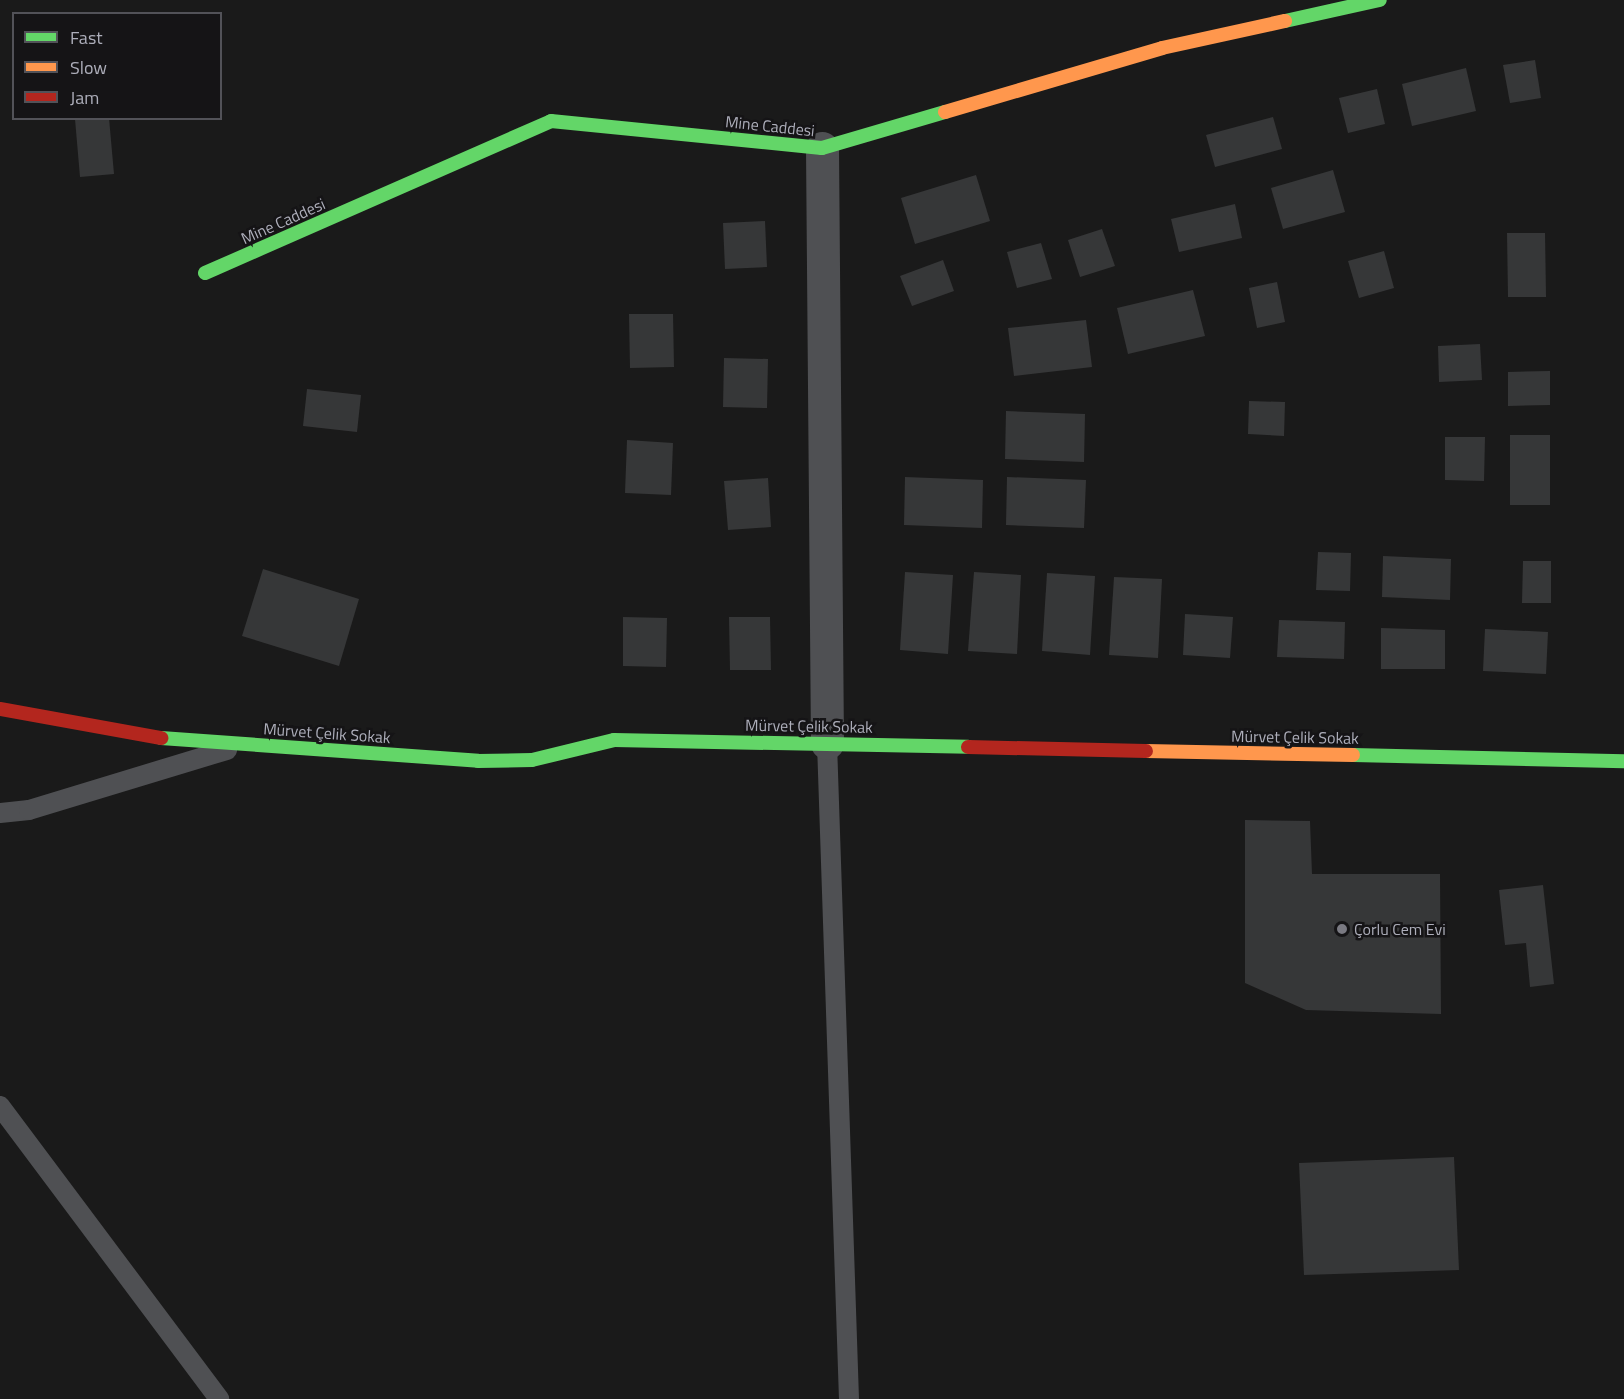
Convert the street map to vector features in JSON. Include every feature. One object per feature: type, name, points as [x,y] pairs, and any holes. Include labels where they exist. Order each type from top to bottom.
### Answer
[{"type":"street","name":"Mine Caddesi","points":[[205,273],[551,121],[822,148],[1162,48],[1380,0]]},
{"type":"street","points":[[822,148],[827,743]]},
{"type":"street","name":"Mürvet Çelik Sokak","points":[[0,709],[123,735],[235,747],[270,743],[478,761],[532,760],[614,740],[1624,761]]},
{"type":"lane","points":[[827,743],[849,1399]]},
{"type":"lane","points":[[0,813],[29,810],[235,747]]},
{"type":"lane","points":[[0,1106],[219,1399]]},
{"type":"building","points":[[1535,60],[1541,98],[1510,103],[1503,65]]},
{"type":"building","points":[[1466,68],[1476,111],[1412,126],[1402,84]]},
{"type":"building","points":[[1377,89],[1385,124],[1348,133],[1339,98]]},
{"type":"building","points":[[1273,117],[1282,149],[1215,167],[1206,135]]},
{"type":"building","points":[[75,120],[109,120],[114,174],[80,177]]},
{"type":"building","points":[[1333,170],[1345,212],[1283,229],[1271,188]]},
{"type":"building","points":[[976,175],[990,221],[915,244],[901,198]]},
{"type":"building","points":[[1235,204],[1242,238],[1179,252],[1171,219]]},
{"type":"building","points":[[765,221],[767,267],[725,269],[723,223]]},
{"type":"building","points":[[1102,229],[1115,266],[1080,277],[1068,240]]},
{"type":"building","points":[[1507,233],[1545,233],[1546,297],[1508,297]]},
{"type":"building","points":[[1041,243],[1052,279],[1017,288],[1007,252]]},
{"type":"building","points":[[1384,251],[1394,288],[1359,298],[1348,261]]},
{"type":"building","points":[[943,260],[954,291],[912,306],[900,276]]},
{"type":"building","points":[[1277,282],[1285,322],[1257,328],[1249,288]]},
{"type":"building","points":[[1193,290],[1205,336],[1128,354],[1117,308]]},
{"type":"building","points":[[629,314],[673,314],[674,367],[630,368]]},
{"type":"building","points":[[1086,320],[1092,367],[1014,376],[1008,328]]},
{"type":"building","points":[[1480,344],[1482,380],[1439,382],[1438,346]]},
{"type":"building","points":[[724,358],[768,359],[767,408],[723,407]]},
{"type":"building","points":[[1550,371],[1550,405],[1508,406],[1508,372]]},
{"type":"building","points":[[307,389],[361,395],[357,432],[303,426]]},
{"type":"building","points":[[1249,401],[1285,402],[1284,436],[1248,434]]},
{"type":"building","points":[[1006,411],[1085,414],[1084,462],[1005,459]]},
{"type":"building","points":[[1510,435],[1550,435],[1550,505],[1510,505]]},
{"type":"building","points":[[1445,437],[1485,437],[1484,481],[1445,480]]},
{"type":"building","points":[[627,440],[673,443],[671,495],[625,493]]},
{"type":"building","points":[[905,477],[983,480],[982,528],[904,525]]},
{"type":"building","points":[[1007,477],[1086,480],[1084,528],[1006,525]]},
{"type":"building","points":[[768,478],[771,527],[728,530],[724,481]]},
{"type":"building","points":[[1318,552],[1351,553],[1350,591],[1316,590]]},
{"type":"building","points":[[1383,556],[1451,559],[1450,600],[1382,597]]},
{"type":"building","points":[[1523,561],[1551,561],[1551,603],[1522,603]]},
{"type":"building","points":[[263,569],[359,599],[339,666],[242,636]]},
{"type":"building","points":[[905,572],[953,575],[948,654],[900,650]]},
{"type":"building","points":[[974,572],[1021,575],[1017,654],[968,651]]},
{"type":"building","points":[[1047,573],[1095,576],[1090,655],[1042,651]]},
{"type":"building","points":[[1114,577],[1162,579],[1158,658],[1109,655]]},
{"type":"building","points":[[1185,614],[1233,617],[1230,658],[1183,655]]},
{"type":"building","points":[[623,617],[667,618],[666,667],[623,666]]},
{"type":"building","points":[[729,617],[770,617],[771,670],[730,670]]},
{"type":"building","points":[[1279,620],[1345,622],[1344,659],[1277,657]]},
{"type":"building","points":[[1381,628],[1445,630],[1445,669],[1381,669]]},
{"type":"building","points":[[1485,629],[1548,632],[1546,674],[1483,671]]},
{"type":"building","name":"Çorlu Cem Evi","points":[[1245,820],[1310,821],[1312,874],[1440,874],[1441,1014],[1306,1010],[1245,983]]},
{"type":"building","points":[[1543,885],[1554,984],[1530,987],[1526,943],[1505,945],[1499,890]]},
{"type":"building","points":[[1454,1157],[1459,1270],[1304,1275],[1299,1163]]},
{"type":"traffic: fast","points":[[1285,21],[1380,0]]},
{"type":"traffic: fast","points":[[205,273],[551,121],[822,148],[945,112]]},
{"type":"traffic: fast","points":[[161,738],[478,761],[532,760],[614,740],[968,747]]},
{"type":"traffic: fast","points":[[1353,755],[1624,761]]},
{"type":"traffic: slow","points":[[945,112],[1162,48],[1285,21]]},
{"type":"traffic: slow","points":[[1146,751],[1353,755]]},
{"type":"traffic: jam","points":[[0,709],[161,738]]},
{"type":"traffic: jam","points":[[968,747],[1146,751]]},
{"type":"place","name":"Çorlu Cem Evi","points":[[1342,929]]}]
